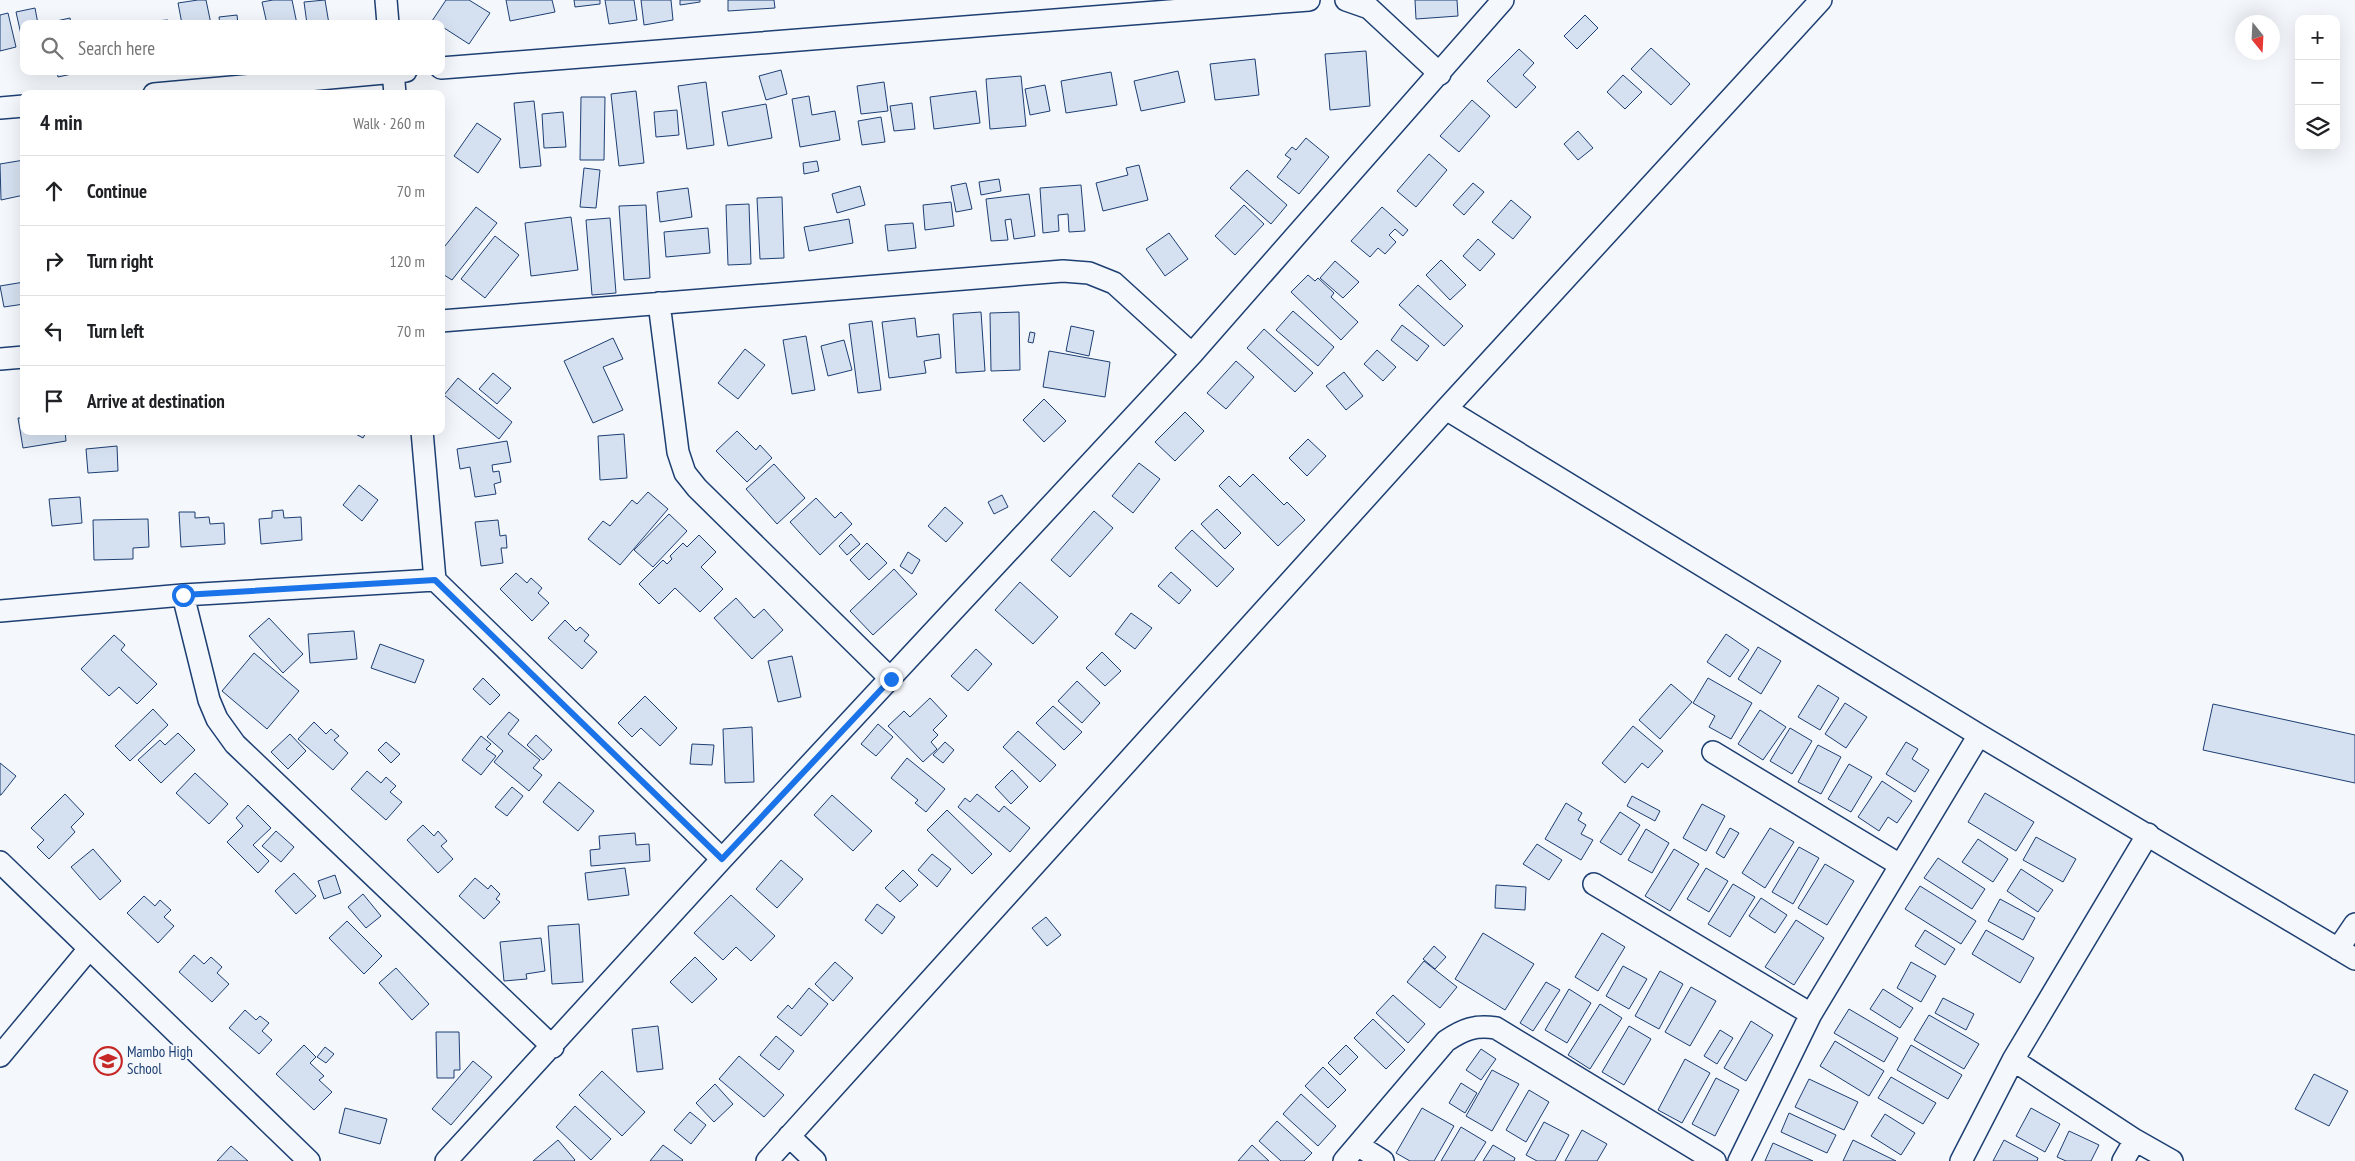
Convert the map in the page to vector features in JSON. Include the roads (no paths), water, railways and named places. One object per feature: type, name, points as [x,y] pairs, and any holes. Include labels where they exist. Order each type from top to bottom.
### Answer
[{"type":"street","points":[[386,0],[388,20]]},
{"type":"street","points":[[445,68],[1309,0]]},
{"type":"street","points":[[1346,0],[1369,8],[1440,74]]},
{"type":"street","points":[[446,1161],[553,1047],[722,859],[1192,354],[1440,74],[1503,0]]},
{"type":"street","points":[[767,1161],[1446,409],[1821,0]]},
{"type":"street","points":[[198,90],[364,75]]},
{"type":"street","points":[[395,90],[397,75]]},
{"type":"street","points":[[0,108],[20,106]]},
{"type":"street","points":[[445,321],[1063,271],[1089,273],[1114,284],[1192,354]]},
{"type":"street","points":[[659,303],[678,452],[685,473],[697,488],[891,679]]},
{"type":"street","points":[[0,359],[20,357]]},
{"type":"street","points":[[1446,409],[1979,735],[2148,834],[2346,954],[2355,924]]},
{"type":"street","points":[[422,435],[435,580],[722,859]]},
{"type":"street","points":[[0,611],[183,595],[435,580]]},
{"type":"street","points":[[183,595],[209,700],[217,719],[235,744],[553,1047]]},
{"type":"street","points":[[1739,1161],[1812,1014],[1979,735]]},
{"type":"street","points":[[1713,752],[1900,865]]},
{"type":"street","points":[[1961,1161],[2014,1060],[2148,834]]},
{"type":"street","points":[[0,862],[309,1161]]},
{"type":"street","points":[[1594,884],[1812,1014]]},
{"type":"street","points":[[0,1056],[89,949]]},
{"type":"street","points":[[1383,1161],[1352,1154],[1446,1041],[1466,1028],[1482,1026],[1496,1028],[1715,1161]]},
{"type":"street","points":[[2014,1060],[2135,1140],[2172,1161]]},
{"type":"street","points":[[789,1136],[815,1161]]},
{"type":"street","points":[[2124,1161],[2135,1140]]},
{"type":"place","name":"Mambo High School","points":[[108,1061]]}]
